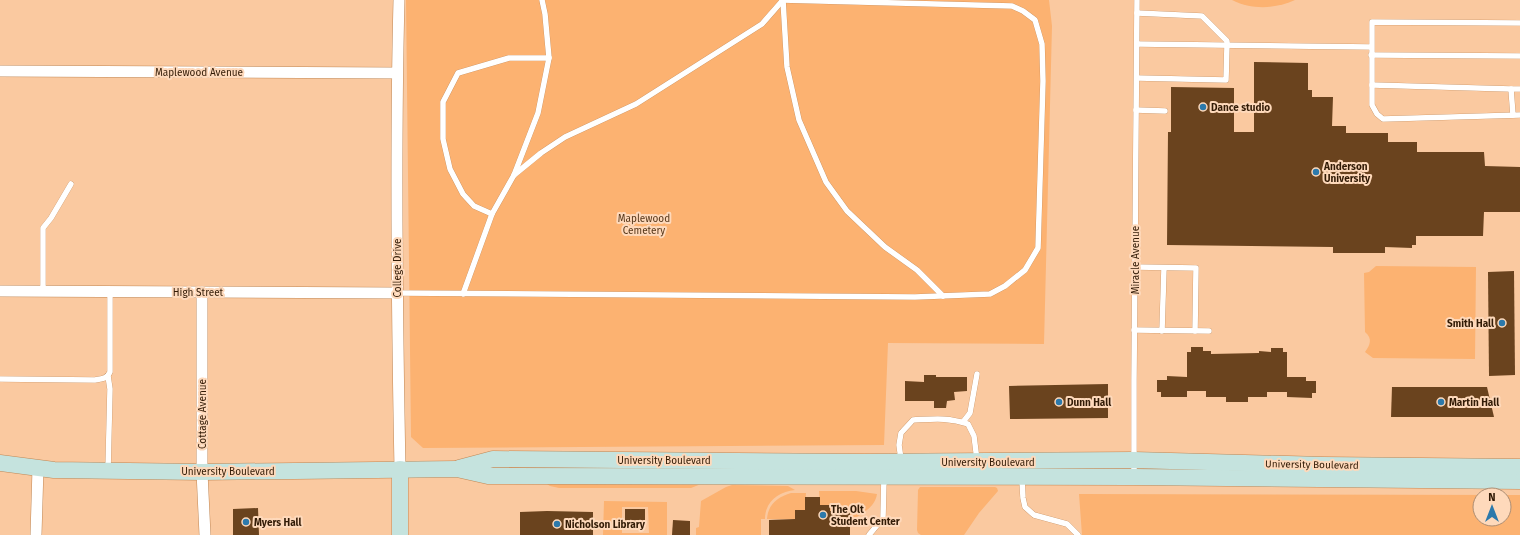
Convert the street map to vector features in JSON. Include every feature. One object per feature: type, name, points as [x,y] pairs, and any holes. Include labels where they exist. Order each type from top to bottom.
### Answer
[{"type":"main road","name":"University Boulevard","points":[[457,469],[493,459],[533,459],[902,469],[1022,477],[1520,481]]},
{"type":"main road","name":"University Boulevard","points":[[0,463],[54,470],[108,471],[202,472],[457,469],[488,476],[884,476],[902,469],[977,462],[1134,460],[1324,465],[1520,467]]},
{"type":"main road","name":"College Drive","points":[[400,469],[400,535]]},
{"type":"street","name":"College Drive","points":[[399,0],[397,73],[396,293],[400,469]]},
{"type":"street","name":"Maplewood Avenue","points":[[0,71],[397,73]]},
{"type":"street","name":"High Street","points":[[0,291],[396,293]]},
{"type":"street","name":"Cottage Avenue","points":[[202,292],[202,472],[205,535]]},
{"type":"street","points":[[533,459],[533,476]]},
{"type":"street","points":[[36,535],[38,468]]},
{"type":"lane","points":[[463,294],[492,214],[514,175],[538,113],[549,58],[545,14],[542,0]]},
{"type":"lane","points":[[514,175],[540,153],[565,137],[636,104],[762,24],[782,0]]},
{"type":"lane","points":[[396,293],[943,296],[990,294],[1005,286],[1025,270],[1038,248],[1043,81],[1042,44],[1035,20],[1023,11],[1012,6],[782,0]]},
{"type":"lane","points":[[782,0],[787,67],[799,120],[826,182],[847,211],[885,247],[917,270],[943,296]]},
{"type":"lane","name":"Miracle Avenue","points":[[1134,477],[1137,0]]},
{"type":"lane","points":[[1137,13],[1202,16],[1227,42],[1226,80],[1137,78]]},
{"type":"lane","points":[[1520,23],[1372,22],[1371,47],[1372,105],[1377,114],[1383,119],[1520,115]]},
{"type":"lane","points":[[1137,44],[1371,47]]},
{"type":"lane","points":[[1371,55],[1520,56]]},
{"type":"lane","points":[[492,214],[474,206],[463,194],[450,169],[443,139],[443,102],[458,73],[509,58],[549,58]]},
{"type":"lane","points":[[1372,85],[1520,90]]},
{"type":"lane","points":[[1511,90],[1513,115]]},
{"type":"lane","points":[[1136,110],[1165,111]]},
{"type":"lane","points":[[43,291],[43,228],[51,218],[71,184]]},
{"type":"lane","points":[[1135,267],[1196,268],[1195,331]]},
{"type":"lane","points":[[1162,331],[1164,268]]},
{"type":"lane","points":[[108,471],[110,292]]},
{"type":"lane","points":[[1134,330],[1209,331]]},
{"type":"lane","points":[[964,422],[970,413],[977,374]]},
{"type":"lane","points":[[0,379],[94,380],[108,376]]},
{"type":"lane","points":[[902,469],[900,445],[901,433],[913,420],[942,418],[954,419],[968,424],[974,436],[977,462]]},
{"type":"lane","points":[[869,535],[883,518],[884,476]]},
{"type":"lane","points":[[1022,477],[1025,507],[1034,515],[1067,524],[1078,535]]},
{"type":"green space","name":"Maplewood Cemetery","points":[[406,0],[1049,0],[1052,26],[1044,344],[888,343],[884,445],[423,448],[411,437]]},
{"type":"green space","points":[[1232,0],[1295,0],[1272,7],[1255,7]]},
{"type":"green space","points":[[1376,266],[1476,267],[1475,359],[1373,358],[1365,352],[1370,340],[1365,332],[1364,273],[1369,272]]},
{"type":"green space","points":[[544,482],[701,484],[691,488],[559,488],[550,486]]},
{"type":"green space","points":[[732,485],[788,486],[795,490],[778,495],[770,502],[767,507],[765,519],[761,519],[761,535],[696,535],[696,528],[699,527],[701,501]]},
{"type":"green space","points":[[920,487],[995,487],[998,491],[979,513],[964,535],[921,535],[917,530],[918,490]]},
{"type":"green space","points":[[819,491],[856,491],[877,494],[876,499],[870,507],[850,521],[850,511],[830,511],[830,505],[820,505]]},
{"type":"green space","points":[[791,493],[806,493],[805,510],[795,510],[795,519],[767,519],[769,509],[774,502]]},
{"type":"green space","points":[[1079,494],[1472,495],[1472,527],[1512,527],[1512,495],[1520,495],[1520,535],[1082,535]]},
{"type":"green space","points":[[604,501],[667,502],[667,535],[603,535]],"holes":[[[622,507],[648,507],[649,533],[622,533]]]},
{"type":"building","points":[[1254,62],[1308,63],[1308,90],[1312,90],[1312,97],[1333,97],[1332,126],[1346,126],[1346,133],[1388,133],[1388,142],[1417,142],[1417,152],[1484,152],[1485,166],[1520,167],[1520,212],[1484,212],[1483,236],[1416,236],[1416,245],[1412,245],[1412,248],[1385,247],[1385,253],[1333,253],[1333,247],[1167,245],[1168,132],[1171,132],[1171,87],[1234,88],[1234,132],[1254,132]]},
{"type":"building","name":"Smith Hall","points":[[1514,271],[1515,375],[1489,376],[1488,272]]},
{"type":"building","points":[[1191,347],[1203,347],[1203,351],[1211,351],[1211,354],[1259,353],[1259,351],[1271,352],[1271,348],[1283,348],[1283,352],[1287,352],[1287,377],[1306,377],[1306,381],[1316,381],[1316,393],[1312,393],[1312,398],[1287,397],[1287,392],[1267,392],[1267,397],[1248,397],[1248,402],[1226,402],[1226,397],[1206,397],[1206,391],[1187,391],[1187,397],[1161,397],[1161,392],[1157,392],[1157,380],[1167,380],[1167,376],[1187,377],[1187,352],[1191,352]]},
{"type":"building","points":[[924,375],[936,375],[936,377],[967,377],[967,391],[954,392],[955,400],[947,401],[946,408],[934,408],[934,401],[905,401],[905,381],[924,382]]},
{"type":"building","name":"Dunn Hall","points":[[1108,384],[1108,418],[1010,419],[1009,386]]},
{"type":"building","name":"Martin Hall","points":[[1392,387],[1487,387],[1494,417],[1391,417]]},
{"type":"building","name":"The Olt Student Center","points":[[805,497],[820,497],[820,505],[830,505],[830,511],[850,511],[850,535],[769,535],[769,520],[795,519],[795,510],[805,510]]},
{"type":"building","name":"Myers Hall","points":[[258,508],[259,535],[233,535],[233,509]]},
{"type":"building","points":[[625,509],[645,509],[645,529],[625,529]]},
{"type":"building","name":"Nicholson Library","points":[[520,512],[593,512],[593,535],[520,535]]},
{"type":"building","points":[[673,520],[690,521],[690,535],[672,535]]},
{"type":"place","name":"Dance studio","points":[[1203,107]]},
{"type":"place","name":"Anderson University","points":[[1316,172]]},
{"type":"place","name":"Smith Hall","points":[[1502,323]]},
{"type":"place","name":"Dunn Hall","points":[[1059,402]]},
{"type":"place","name":"Martin Hall","points":[[1441,402]]},
{"type":"place","name":"The Olt Student Center","points":[[823,515]]},
{"type":"place","name":"Myers Hall","points":[[246,522]]},
{"type":"place","name":"Nicholson Library","points":[[557,524]]}]
